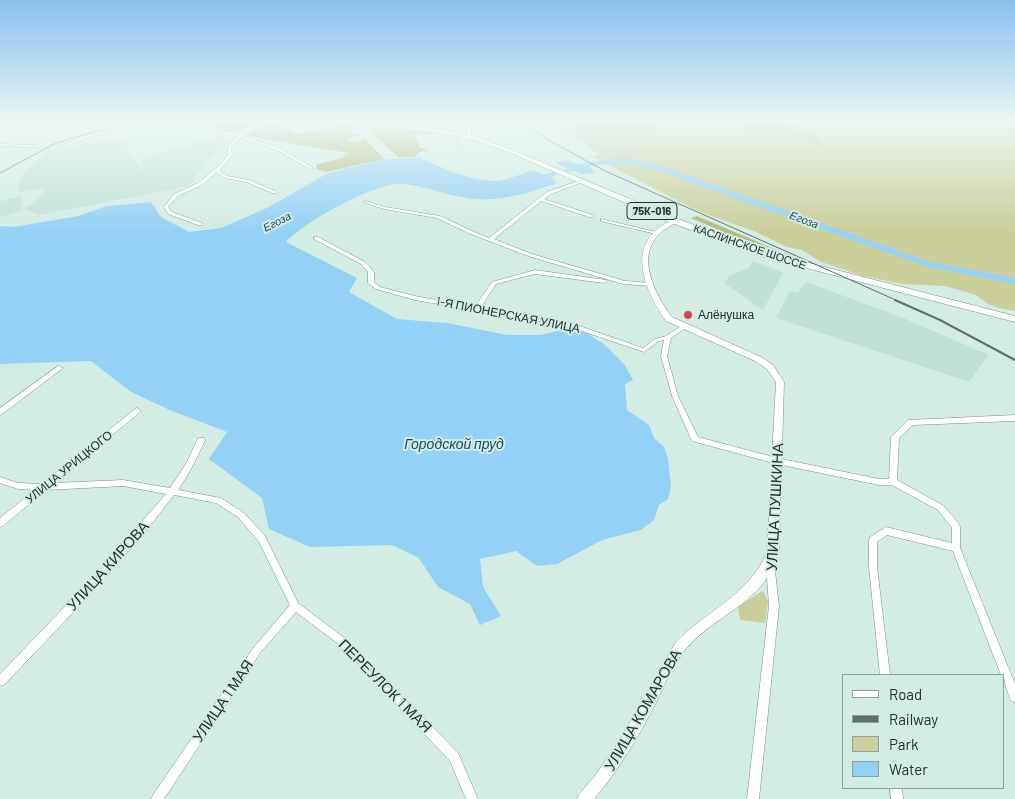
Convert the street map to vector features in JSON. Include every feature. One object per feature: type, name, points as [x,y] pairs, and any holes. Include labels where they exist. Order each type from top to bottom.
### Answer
[{"type":"main road","name":"КАСЛИНСКОЕ ШОССЕ","points":[[529,158],[674,221],[791,262],[1015,319]]},
{"type":"street","points":[[200,224],[170,213],[166,207],[176,195],[200,184],[227,158]]},
{"type":"street","points":[[295,158],[311,168]]},
{"type":"street","points":[[219,168],[217,171],[220,174],[246,181],[274,192]]},
{"type":"street","points":[[491,240],[549,193],[582,182]]},
{"type":"street","points":[[541,200],[591,216]]},
{"type":"street","points":[[365,202],[384,208],[438,217],[530,255],[625,283]]},
{"type":"street","points":[[603,220],[656,234]]},
{"type":"street","points":[[674,221],[652,238],[646,252],[650,285],[660,308],[669,318],[685,326]]},
{"type":"street","name":"1-Я ПИОНЕРСКАЯ УЛИЦА","points":[[316,238],[363,263],[371,272],[372,283],[378,288],[415,298],[568,324],[644,350],[657,340],[668,337],[685,326]]},
{"type":"street","points":[[478,308],[494,283],[535,272],[650,285]]},
{"type":"street","name":"УЛИЦА ПУШКИНА","points":[[685,326],[743,351],[770,367],[776,374],[781,389],[775,536],[770,563],[774,606],[753,799]]},
{"type":"street","points":[[668,337],[664,356],[675,396],[695,440],[777,461],[879,482],[893,482],[941,508],[956,527],[956,548],[1015,697]]},
{"type":"street","points":[[0,412],[60,368]]},
{"type":"street","name":"УЛИЦА УРИЦКОГО","points":[[0,523],[137,411]]},
{"type":"street","points":[[893,482],[895,437],[911,422],[1015,418]]},
{"type":"street","name":"УЛИЦА КИРОВА","points":[[0,681],[110,567],[173,492],[189,469],[201,440]]},
{"type":"street","name":"ПЕРЕУЛОК 1 МАЯ","points":[[0,480],[18,486],[45,487],[123,483],[218,500],[241,515],[262,539],[295,606],[344,643],[454,757],[472,799]]},
{"type":"street","points":[[885,674],[872,567],[873,540],[886,531],[956,548]]},
{"type":"street","name":"УЛИЦА КОМАРОВА","points":[[584,799],[603,779],[621,752],[680,646],[689,635],[755,586],[770,563]]},
{"type":"street","name":"УЛИЦА 1 МАЯ","points":[[157,799],[257,650],[295,606]]},
{"type":"shaded area","points":[[39,158],[133,158],[144,173],[140,159],[211,158],[200,170],[184,171],[199,171],[194,182],[185,187],[39,215],[23,208],[34,204],[47,187],[22,192],[17,187],[23,173]]},
{"type":"shaded area","points":[[21,196],[22,211],[0,217],[0,201]]},
{"type":"shaded area","points":[[753,261],[783,273],[763,310],[724,283],[730,275],[749,268]]},
{"type":"shaded area","points":[[806,282],[901,317],[989,355],[969,382],[776,318],[790,291],[798,293]]},
{"type":"green space","points":[[596,158],[1015,158],[1015,311],[999,308],[988,304],[976,295],[945,286],[902,284],[860,275],[821,262],[802,250],[787,247],[754,231],[700,212]]},
{"type":"green space","points":[[339,159],[384,159],[326,172],[316,169],[317,164]]},
{"type":"green space","points":[[697,216],[798,259],[775,254],[691,218]]},
{"type":"green space","points":[[763,591],[768,601],[765,623],[740,620],[738,606]]},
{"type":"water","name":"Городской пруд","points":[[422,158],[456,173],[485,180],[504,180],[533,170],[556,180],[555,184],[495,199],[465,198],[412,185],[391,185],[376,189],[341,205],[308,225],[286,242],[357,278],[349,292],[397,319],[447,323],[507,335],[541,335],[569,328],[587,333],[605,345],[624,364],[633,380],[625,384],[627,410],[649,425],[654,438],[664,447],[668,459],[671,486],[668,499],[659,505],[654,520],[641,530],[602,540],[557,564],[537,566],[516,551],[480,559],[483,587],[501,616],[480,625],[470,604],[438,587],[419,558],[392,545],[310,547],[269,529],[262,498],[209,459],[227,432],[172,411],[131,392],[91,361],[0,364],[0,226],[14,227],[78,216],[107,206],[151,202],[161,217],[189,232],[221,228],[269,207],[328,173],[381,160]]},
{"type":"water","points":[[566,160],[591,168],[595,173],[581,174],[556,163]]},
{"type":"waterway","name":"Егоза","points":[[593,163],[622,160],[653,166],[928,264],[1015,281]]},
{"type":"waterway","name":"Егоза","points":[[567,170],[588,164]]},
{"type":"waterway","name":"Егоза","points":[[530,180],[552,174]]},
{"type":"railway","points":[[0,173],[27,158]]},
{"type":"railway","points":[[582,158],[605,171],[898,301]]},
{"type":"railway","points":[[895,300],[940,320],[1015,360]]},
{"type":"place","name":"Алёнушка","points":[[688,315]]}]
